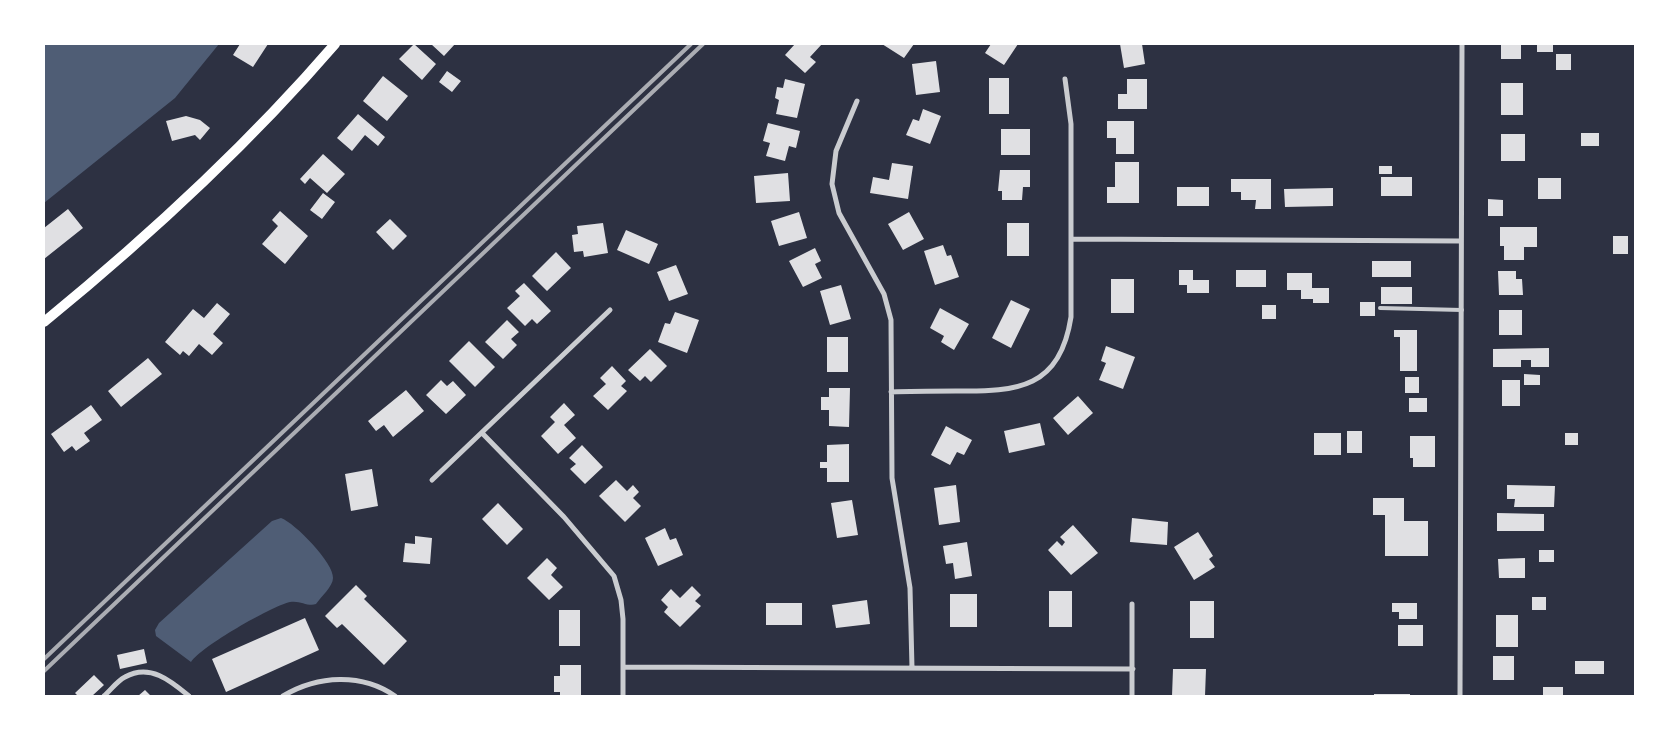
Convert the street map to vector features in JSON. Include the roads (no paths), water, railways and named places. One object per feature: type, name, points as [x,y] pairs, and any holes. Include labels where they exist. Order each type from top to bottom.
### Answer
[{"type":"main road","points":[[44,322],[116,263],[179,207],[252,134],[336,44]]},
{"type":"street","points":[[1460,696],[1462,44]]},
{"type":"street","points":[[891,392],[1003,391],[1021,387],[1045,373],[1057,361],[1068,336],[1071,317],[1071,124],[1065,79]]},
{"type":"street","points":[[857,101],[836,151],[833,174],[834,194],[847,231],[888,304],[891,320],[892,478],[910,588],[912,668]]},
{"type":"street","points":[[1071,239],[1462,241]]},
{"type":"street","points":[[432,480],[483,434],[610,310]]},
{"type":"street","points":[[483,434],[564,517],[614,576],[621,600],[623,696]]},
{"type":"street","points":[[1132,604],[1132,696]]},
{"type":"street","points":[[623,667],[1133,669]]},
{"type":"street","points":[[104,696],[125,677],[150,673],[162,675],[189,696]]},
{"type":"street","points":[[284,696],[306,686],[345,678],[376,685],[395,696]]},
{"type":"lane","points":[[1380,308],[1462,310]]},
{"type":"water","points":[[44,44],[219,44],[175,98],[44,203]]},
{"type":"water","points":[[281,518],[295,527],[313,544],[332,571],[333,578],[331,584],[316,604],[290,602],[280,605],[222,637],[191,662],[156,636],[155,630],[159,623],[272,521]]},
{"type":"railway","points":[[44,659],[691,44]]},
{"type":"railway","points":[[44,671],[703,44]]}]
